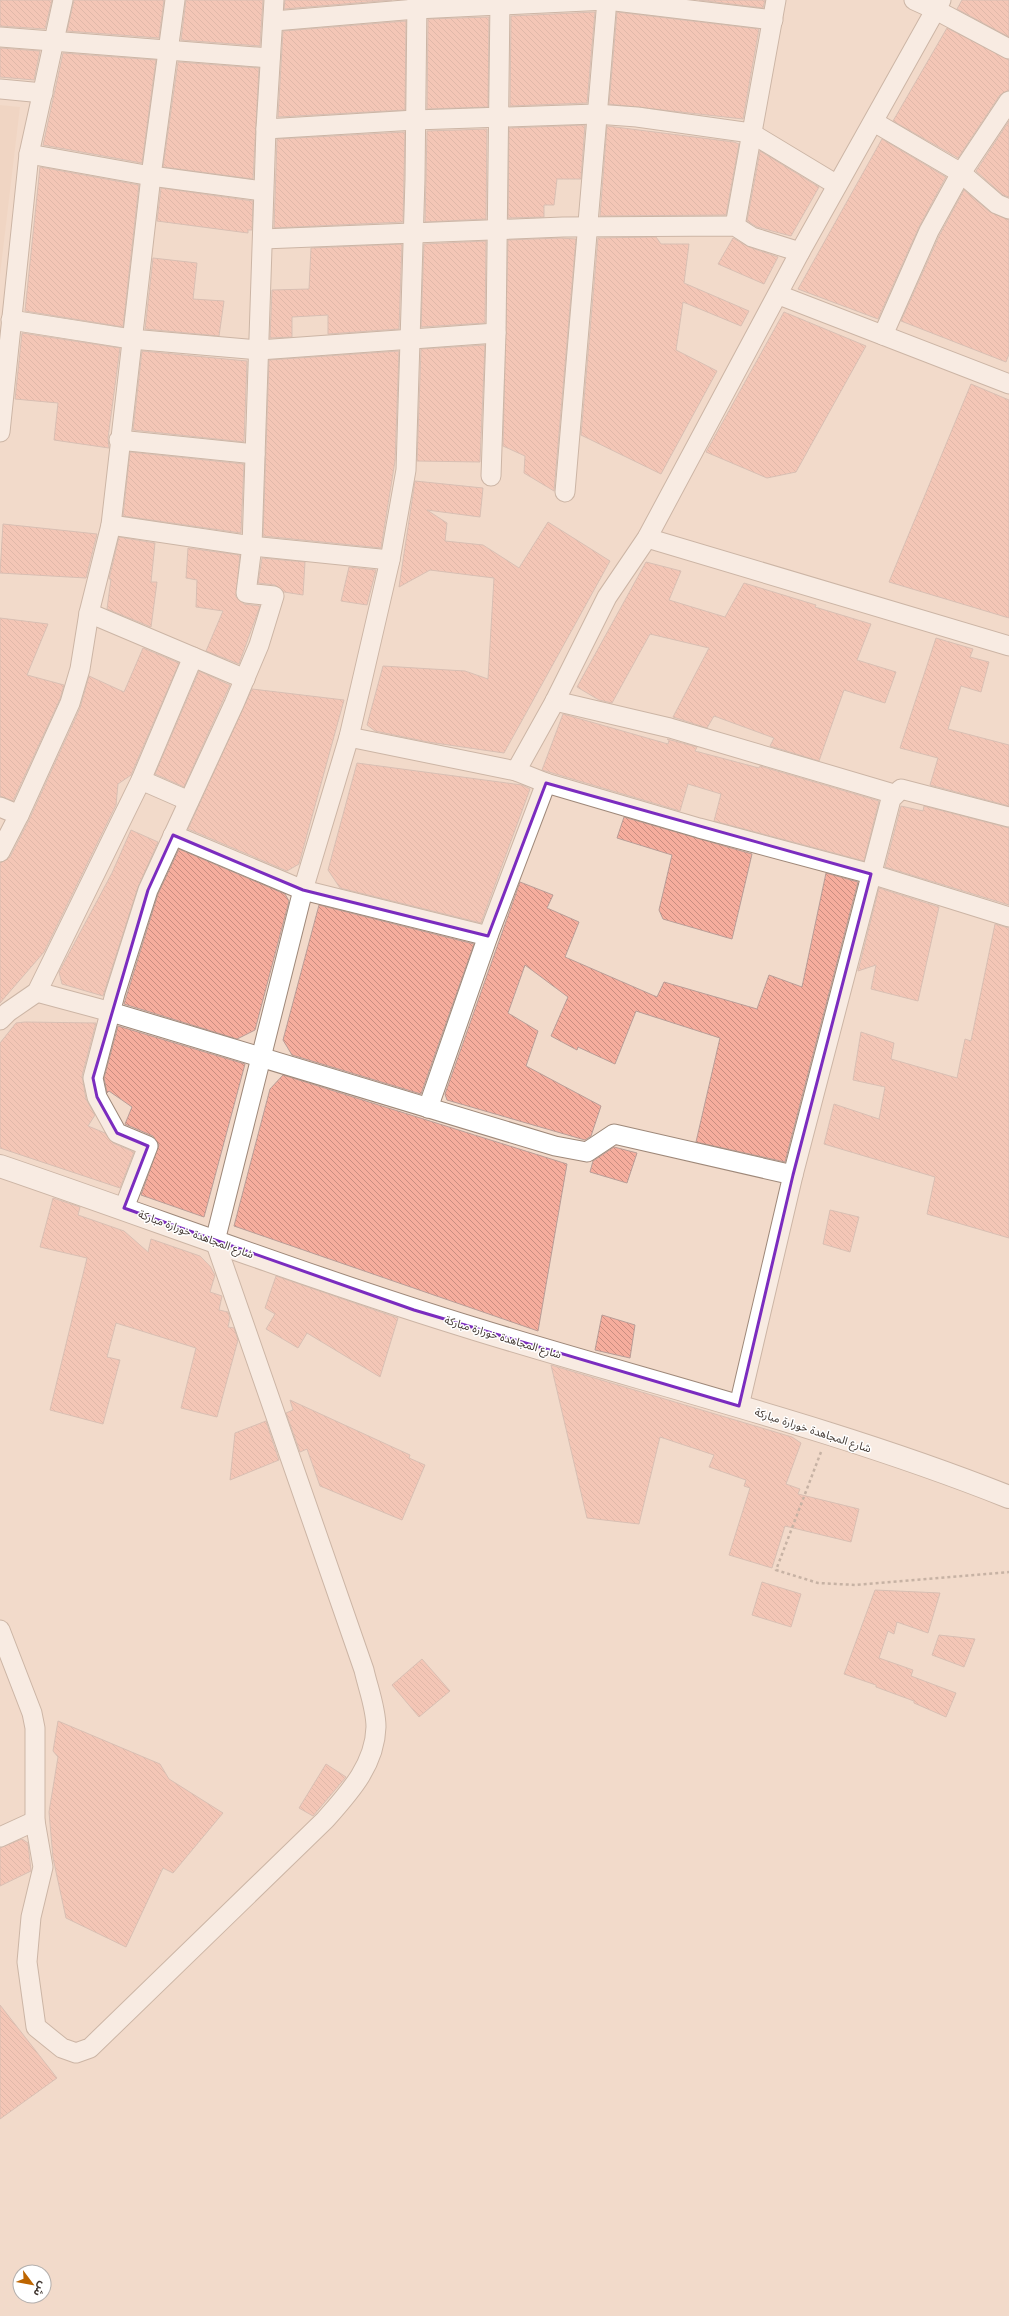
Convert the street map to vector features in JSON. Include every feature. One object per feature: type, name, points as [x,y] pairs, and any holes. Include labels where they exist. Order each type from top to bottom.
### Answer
[{"type":"street","points":[[0,432],[10,320],[28,154],[63,0]]},
{"type":"street","points":[[0,852],[19,815],[70,703],[80,669],[89,613],[111,525],[131,339],[174,0]]},
{"type":"street","points":[[124,1208],[148,1146],[117,1133],[98,1097],[93,1078],[111,1012],[148,890],[245,679],[259,646],[274,596],[246,592],[252,546],[263,239],[263,191],[270,58],[274,21],[274,0]]},
{"type":"street","points":[[274,21],[416,5],[607,0],[773,20]]},
{"type":"street","points":[[565,492],[589,227],[596,114],[607,0]]},
{"type":"street","points":[[735,226],[776,0]]},
{"type":"street","points":[[914,0],[938,5],[1009,49]]},
{"type":"street","points":[[490,476],[496,333],[496,230],[500,2]]},
{"type":"street","points":[[0,1630],[32,1713],[36,1728],[35,1821],[43,1867],[32,1917],[27,1962],[36,2027],[62,2048],[76,2053],[90,2048],[325,1820],[351,1791],[363,1772],[373,1749],[376,1727],[374,1707],[364,1670],[215,1241],[304,890],[349,737],[390,560],[406,470],[415,120],[416,5]]},
{"type":"street","points":[[516,771],[555,701],[607,598],[647,538],[692,451],[779,295],[800,252],[938,5]]},
{"type":"street","points":[[0,37],[270,58]]},
{"type":"street","points":[[0,89],[43,93]]},
{"type":"street","points":[[884,335],[929,231],[961,173],[1009,101]]},
{"type":"street","points":[[266,129],[415,120],[596,114],[637,117],[751,133],[837,185]]},
{"type":"street","points":[[874,122],[961,173],[997,204],[1009,209]]},
{"type":"street","points":[[28,154],[151,176],[263,191]]},
{"type":"street","points":[[263,239],[638,225],[735,226],[752,237],[800,252]]},
{"type":"street","points":[[779,295],[1009,383]]},
{"type":"street","points":[[10,320],[131,339],[259,350],[496,333]]},
{"type":"street","points":[[119,440],[255,454]]},
{"type":"street","points":[[111,525],[252,546],[390,560]]},
{"type":"street","points":[[647,538],[1009,646]]},
{"type":"street","points":[[89,613],[245,679]]},
{"type":"street","points":[[3,1012],[37,992],[141,780],[193,657]]},
{"type":"street","points":[[555,701],[670,728],[894,794]]},
{"type":"street","points":[[349,737],[516,771],[546,783],[699,828],[871,874],[1009,917]]},
{"type":"street","points":[[141,780],[189,801]]},
{"type":"street","points":[[428,1108],[488,936],[546,783]]},
{"type":"street","points":[[739,1406],[793,1175],[888,806],[894,794],[901,789],[1009,817]]},
{"type":"street","points":[[0,807],[19,815]]},
{"type":"street","points":[[173,835],[304,890],[488,936]]},
{"type":"street","points":[[37,992],[111,1012],[555,1146],[587,1152],[614,1134],[793,1175]]},
{"type":"street","name":"شارع المجاهدة خورارة مباركة","points":[[0,1166],[414,1310],[739,1406],[828,1434],[1009,1497]]},
{"type":"street","points":[[0,1837],[35,1821]]},
{"type":"path","points":[[828,1434],[776,1570],[818,1583],[856,1585],[1009,1572]]},
{"type":"highlighted area","points":[[546,783],[871,874],[793,1175],[739,1406],[414,1310],[124,1208],[148,1146],[117,1133],[97,1097],[93,1078],[148,890],[173,835],[303,890],[488,936]]},
{"type":"shaded area","points":[[0,105],[20,107],[0,275]]},
{"type":"building","points":[[0,0],[52,0],[45,29],[0,26]]},
{"type":"building","points":[[74,0],[164,0],[159,38],[67,31]]},
{"type":"building","points":[[186,0],[263,0],[260,46],[181,40]]},
{"type":"building","points":[[285,0],[392,0],[284,9]]},
{"type":"building","points":[[699,0],[765,0],[763,8]]},
{"type":"building","points":[[962,0],[1009,0],[1009,37],[957,9]]},
{"type":"building","points":[[595,12],[587,103],[510,106],[511,16]]},
{"type":"building","points":[[617,12],[759,29],[743,119],[609,104]]},
{"type":"building","points":[[489,17],[488,107],[427,109],[428,19]]},
{"type":"building","points":[[406,21],[405,110],[278,117],[283,31]]},
{"type":"building","points":[[947,28],[1009,60],[1009,90],[1000,95],[958,158],[893,121]]},
{"type":"building","points":[[0,48],[40,51],[34,80],[0,77]]},
{"type":"building","points":[[63,53],[156,60],[142,163],[43,145]]},
{"type":"building","points":[[178,62],[259,68],[253,179],[163,167]]},
{"type":"building","points":[[1009,121],[1009,197],[1003,195],[976,171]]},
{"type":"building","points":[[585,125],[581,179],[557,179],[554,205],[544,205],[544,217],[508,218],[509,128]]},
{"type":"building","points":[[607,126],[734,142],[739,144],[726,215],[600,216]]},
{"type":"building","points":[[487,129],[486,219],[425,222],[427,131]]},
{"type":"building","points":[[405,132],[403,222],[274,228],[277,139]]},
{"type":"building","points":[[882,139],[946,177],[919,227],[878,319],[798,289]]},
{"type":"building","points":[[760,151],[819,187],[791,236],[757,227],[747,221]]},
{"type":"building","points":[[40,167],[139,185],[123,327],[25,311]]},
{"type":"building","points":[[161,188],[253,201],[252,230],[248,230],[248,233],[157,221]]},
{"type":"building","points":[[964,190],[990,212],[1009,220],[1009,354],[1006,362],[901,321],[939,236]]},
{"type":"building","points":[[656,237],[661,244],[689,244],[684,283],[749,311],[741,326],[683,302],[676,350],[717,371],[661,474],[581,435],[598,238]]},
{"type":"building","points":[[560,238],[576,239],[554,491],[524,473],[525,456],[503,446],[508,240]]},
{"type":"building","points":[[733,238],[749,247],[778,257],[764,284],[718,264]]},
{"type":"building","points":[[486,241],[485,323],[421,327],[424,244]]},
{"type":"building","points":[[402,244],[399,329],[328,334],[328,315],[292,317],[292,337],[270,338],[272,290],[309,289],[311,248]]},
{"type":"building","points":[[153,258],[197,263],[193,299],[224,301],[219,336],[145,329]]},
{"type":"building","points":[[784,312],[866,346],[796,472],[767,478],[706,452]]},
{"type":"building","points":[[22,333],[120,348],[108,438],[109,448],[54,440],[58,403],[15,399]]},
{"type":"building","points":[[485,345],[480,462],[417,461],[421,349]]},
{"type":"building","points":[[142,351],[247,361],[244,442],[133,430]]},
{"type":"building","points":[[399,351],[395,461],[381,548],[263,536],[269,360]]},
{"type":"building","points":[[971,384],[1009,400],[1009,618],[889,582]]},
{"type":"building","points":[[130,452],[244,464],[241,533],[123,516]]},
{"type":"building","points":[[415,481],[483,488],[480,517],[427,510],[447,523],[445,541],[483,545],[519,568],[548,522],[610,561],[504,753],[428,742],[375,731],[367,725],[383,666],[465,671],[488,679],[494,578],[430,570],[399,587]]},
{"type":"building","points":[[3,524],[97,534],[86,578],[0,573]]},
{"type":"building","points":[[119,537],[155,543],[151,582],[157,582],[151,627],[107,609],[111,579],[109,579]]},
{"type":"building","points":[[188,548],[240,555],[236,597],[244,604],[260,606],[239,664],[206,651],[223,611],[196,607],[197,580],[186,578]]},
{"type":"building","points":[[262,558],[305,562],[303,595],[284,592],[275,585],[258,583]]},
{"type":"building","points":[[646,562],[681,571],[669,600],[725,617],[744,583],[871,624],[857,660],[896,672],[885,703],[844,690],[819,761],[770,746],[774,738],[714,716],[707,728],[673,717],[709,648],[650,634],[612,703],[599,700],[577,687]]},
{"type":"building","points":[[349,567],[376,570],[367,605],[341,601]]},
{"type":"building","points":[[0,618],[48,624],[27,675],[64,685],[60,699],[13,801],[0,796]]},
{"type":"building","points":[[936,638],[973,649],[970,657],[989,662],[981,692],[961,686],[948,729],[1009,745],[1009,806],[930,785],[938,758],[900,748]]},
{"type":"building","points":[[143,648],[179,663],[131,775],[118,784],[116,805],[44,952],[0,1003],[0,863],[10,857],[29,820],[80,708],[89,676],[124,692]]},
{"type":"building","points":[[199,671],[230,685],[184,787],[155,774]]},
{"type":"building","points":[[252,689],[344,700],[299,864],[287,871],[188,829]]},
{"type":"building","points":[[563,714],[668,744],[669,740],[667,739],[697,747],[695,751],[759,768],[760,766],[879,801],[864,861],[714,821],[721,794],[688,784],[680,811],[542,770]]},
{"type":"building","points":[[357,763],[522,785],[530,789],[481,923],[340,888],[328,870]]},
{"type":"building","points":[[901,806],[923,811],[924,806],[1009,828],[1009,905],[885,867]]},
{"type":"building","points":[[624,817],[752,854],[732,939],[663,919],[659,910],[672,855],[617,838]]},
{"type":"building","points":[[131,830],[158,842],[138,887],[103,996],[62,984],[59,972],[112,873]]},
{"type":"building","points":[[179,849],[285,894],[289,901],[255,1030],[237,1039],[124,1004],[158,894]]},
{"type":"building","points":[[826,873],[858,882],[785,1162],[696,1142],[720,1038],[636,1011],[615,1064],[578,1047],[577,1050],[551,1036],[568,997],[525,965],[508,1013],[538,1031],[526,1066],[601,1106],[591,1136],[585,1140],[447,1100],[445,1094],[520,882],[553,895],[547,908],[579,922],[565,957],[657,997],[664,982],[757,1009],[769,975],[802,987]]},
{"type":"building","points":[[879,888],[939,907],[918,1001],[871,989],[876,965],[858,971]]},
{"type":"building","points":[[319,905],[474,944],[421,1094],[292,1055],[283,1040]]},
{"type":"building","points":[[995,924],[1009,928],[1009,1238],[927,1214],[935,1177],[824,1144],[834,1104],[879,1119],[885,1087],[853,1080],[861,1032],[894,1043],[891,1059],[957,1078],[965,1039],[971,1041]]},
{"type":"building","points":[[16,1023],[96,1023],[82,1076],[86,1099],[95,1115],[88,1126],[105,1133],[113,1143],[134,1152],[120,1188],[0,1148],[0,1043]]},
{"type":"building","points":[[118,1026],[245,1064],[204,1217],[141,1195],[159,1145],[153,1136],[125,1124],[132,1107],[109,1091],[107,1093],[104,1078]]},
{"type":"building","points":[[283,1075],[567,1164],[538,1331],[234,1226],[270,1089]]},
{"type":"building","points":[[614,1147],[637,1153],[627,1183],[590,1172],[593,1161]]},
{"type":"building","points":[[53,1198],[80,1207],[78,1215],[124,1231],[148,1252],[151,1239],[200,1256],[210,1266],[215,1275],[210,1292],[222,1296],[219,1310],[228,1312],[230,1318],[228,1327],[234,1328],[238,1340],[217,1417],[181,1408],[196,1348],[116,1323],[107,1357],[120,1360],[103,1424],[50,1410],[87,1258],[40,1247]]},
{"type":"building","points":[[830,1210],[859,1217],[850,1252],[823,1244]]},
{"type":"building","points":[[276,1276],[398,1318],[380,1377],[307,1333],[298,1348],[266,1329],[275,1314],[265,1308]]},
{"type":"building","points":[[602,1315],[635,1325],[630,1358],[595,1350]]},
{"type":"building","points":[[551,1365],[792,1437],[801,1443],[786,1484],[800,1489],[798,1494],[859,1509],[851,1542],[785,1526],[772,1568],[729,1555],[750,1488],[744,1486],[746,1480],[709,1467],[714,1455],[660,1437],[639,1524],[587,1518]]},
{"type":"building","points":[[290,1400],[410,1455],[409,1458],[425,1465],[402,1520],[320,1486],[307,1449],[300,1452],[286,1413],[293,1410]]},
{"type":"building","points":[[266,1421],[279,1460],[230,1480],[235,1433]]},
{"type":"building","points":[[762,1582],[801,1594],[791,1627],[752,1615]]},
{"type":"building","points":[[875,1590],[940,1593],[928,1633],[897,1622],[894,1634],[888,1631],[879,1658],[913,1670],[911,1676],[956,1693],[946,1717],[914,1703],[914,1701],[876,1687],[876,1685],[844,1674]]},
{"type":"building","points":[[939,1635],[975,1639],[964,1667],[932,1655]]},
{"type":"building","points":[[422,1659],[450,1691],[419,1717],[392,1685]]},
{"type":"building","points":[[58,1721],[160,1764],[169,1779],[223,1813],[173,1873],[163,1868],[126,1947],[66,1918],[53,1858],[49,1812],[58,1757],[53,1751]]},
{"type":"building","points":[[326,1764],[346,1777],[313,1816],[299,1808]]},
{"type":"building","points":[[22,1839],[28,1843],[31,1871],[0,1886],[0,1848]]},
{"type":"building","points":[[0,2005],[57,2078],[0,2119]]}]
